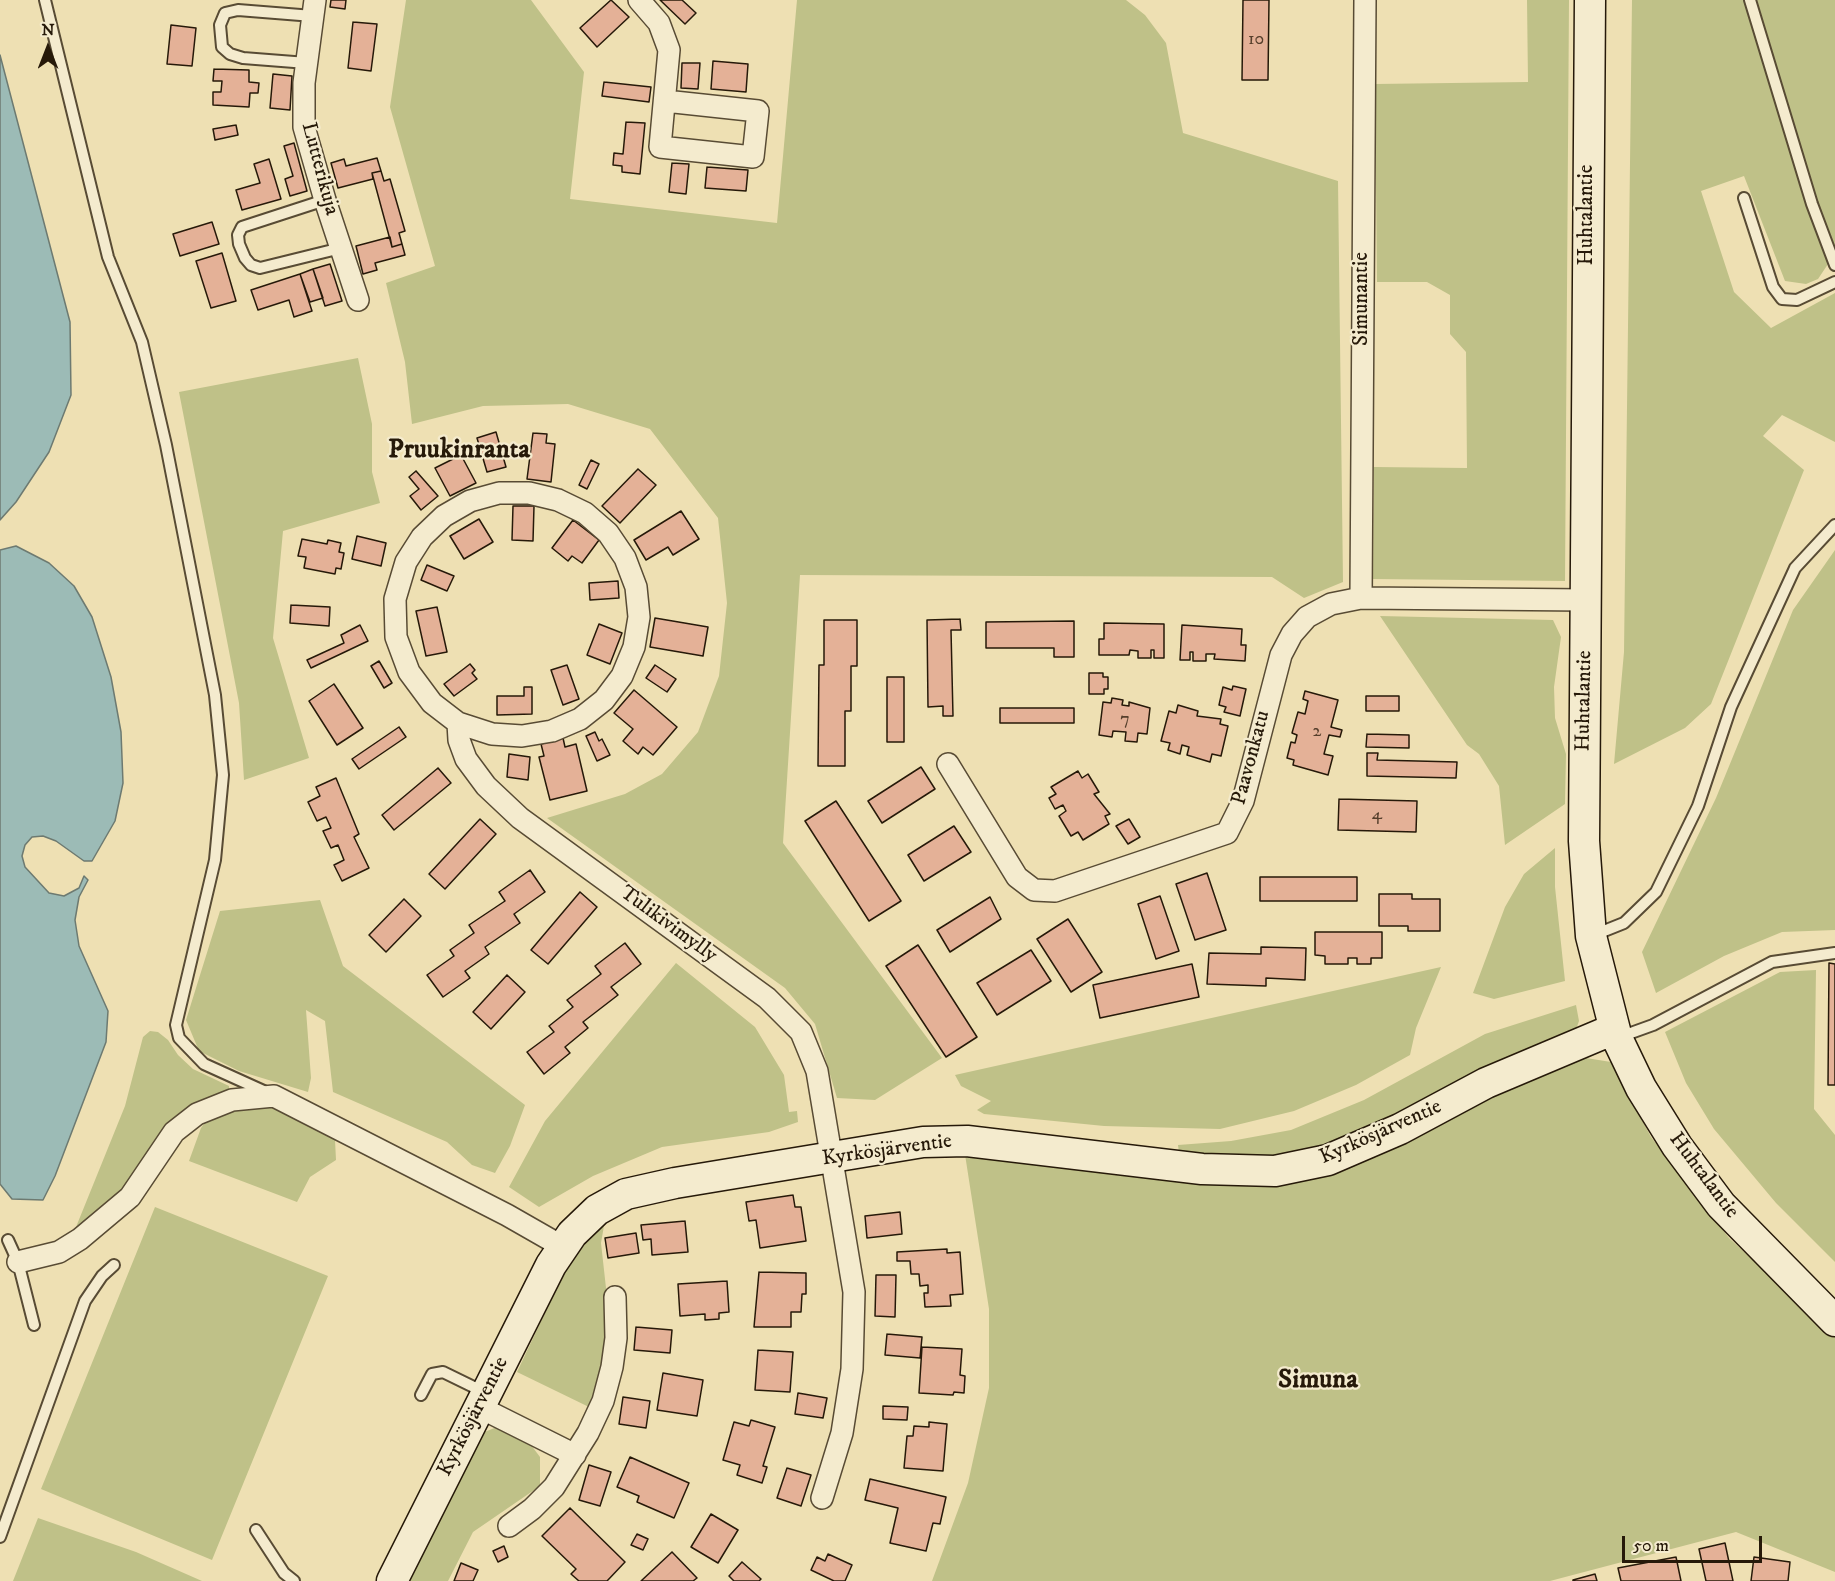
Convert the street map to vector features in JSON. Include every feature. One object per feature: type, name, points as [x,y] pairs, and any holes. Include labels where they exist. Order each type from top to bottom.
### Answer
[{"type":"street","points":[[639,0],[659,23],[669,50],[660,147],[753,157],[758,111],[665,101]]},
{"type":"street","name":"Simunantie","points":[[1361,598],[1365,0]]},
{"type":"street","name":"Huhtalantie","points":[[1590,0],[1584,841],[1591,936],[1616,1033],[1641,1088],[1677,1146],[1721,1205],[1835,1321]]},
{"type":"street","name":"Lutterikuja","points":[[314,8],[307,63],[304,127],[358,300]]},
{"type":"street","points":[[499,493],[539,495],[558,500],[585,513],[608,533],[620,550],[636,587],[639,617],[634,648],[622,676],[604,700],[580,719],[552,731],[522,736],[492,734],[458,723],[432,703],[409,672],[396,637],[395,599],[406,562],[422,537],[444,516],[470,501],[499,493]]},
{"type":"street","name":"Paavonkatu","points":[[948,764],[1017,877],[1034,890],[1055,891],[1227,833],[1243,801],[1281,655],[1292,634],[1308,617],[1331,604],[1361,598],[1586,600]]},
{"type":"street","name":"Tulikivimylly","points":[[458,723],[459,740],[466,759],[486,786],[520,818],[766,998],[801,1032],[818,1071],[854,1292],[852,1369],[842,1433],[822,1498]]},
{"type":"street","name":"Kyrkösjärventie","points":[[392,1581],[551,1264],[572,1234],[597,1210],[626,1194],[675,1183],[923,1142],[967,1140],[1202,1169],[1275,1171],[1328,1160],[1400,1129],[1486,1083],[1616,1033]]},
{"type":"street","points":[[18,1262],[59,1252],[80,1239],[130,1197],[174,1132],[198,1114],[232,1100],[274,1096],[415,1174],[563,1247]]},
{"type":"street","points":[[509,1526],[532,1509],[554,1487],[575,1455],[603,1401],[612,1368],[616,1338],[615,1297]]},
{"type":"street","points":[[482,1400],[575,1455]]},
{"type":"lane","points":[[45,0],[108,257],[142,342],[166,445],[215,695],[223,775],[215,860],[176,1025],[179,1038],[204,1064],[274,1096]]},
{"type":"lane","points":[[1750,0],[1812,204],[1835,265]]},
{"type":"lane","points":[[307,63],[243,58],[230,54],[222,48],[220,25],[225,13],[238,10],[314,8]]},
{"type":"lane","points":[[1744,198],[1773,288],[1782,299],[1797,300],[1835,282]]},
{"type":"lane","points":[[325,200],[242,227],[238,235],[239,244],[251,265],[260,268],[341,248]]},
{"type":"lane","points":[[1591,936],[1624,923],[1656,891],[1698,806],[1731,707],[1795,568],[1835,525]]},
{"type":"lane","points":[[1616,1033],[1653,1024],[1772,962],[1835,954]]},
{"type":"lane","points":[[8,1240],[18,1262],[34,1325]]},
{"type":"lane","points":[[0,1537],[85,1301],[102,1276],[114,1265]]},
{"type":"lane","points":[[421,1395],[432,1374],[443,1372],[482,1400]]},
{"type":"lane","points":[[256,1530],[284,1573],[294,1581]]},
{"type":"green space","points":[[406,0],[531,0],[584,72],[570,199],[777,223],[797,0],[1126,0],[1145,15],[1166,43],[1183,133],[1338,181],[1343,582],[1304,598],[1272,577],[800,575],[783,843],[942,1058],[875,1100],[837,1098],[815,1024],[785,988],[547,818],[625,794],[662,774],[698,732],[719,676],[727,603],[718,518],[650,429],[568,404],[483,406],[412,424],[405,362],[386,283],[435,266],[390,107]]},
{"type":"green space","points":[[1527,0],[1569,0],[1565,581],[1373,579],[1374,467],[1467,468],[1466,352],[1450,334],[1450,295],[1427,282],[1377,282],[1375,84],[1528,82]]},
{"type":"green space","points":[[1632,0],[1835,0],[1835,265],[1832,258],[1818,279],[1806,284],[1785,281],[1744,176],[1701,191],[1734,292],[1771,328],[1835,293],[1835,442],[1782,415],[1763,436],[1804,470],[1711,704],[1685,728],[1614,764],[1624,652]]},
{"type":"green space","points":[[358,358],[372,424],[372,472],[380,503],[283,531],[273,638],[309,758],[244,780],[239,703],[179,392]]},
{"type":"green space","points":[[1835,550],[1835,930],[1782,932],[1724,956],[1656,993],[1642,952],[1716,798],[1793,610]]},
{"type":"green space","points":[[1380,616],[1553,620],[1561,637],[1554,687],[1555,718],[1566,754],[1565,804],[1505,845],[1499,786],[1479,754],[1467,745]]},
{"type":"green space","points":[[1555,848],[1555,887],[1565,981],[1494,999],[1473,993],[1505,907],[1524,874]]},
{"type":"green space","points":[[320,900],[343,966],[525,1105],[510,1146],[495,1173],[472,1165],[447,1142],[333,1092],[325,1021],[306,1010],[311,1078],[308,1092],[239,1071],[199,1051],[186,1020],[220,911]]},
{"type":"green space","points":[[676,963],[755,1027],[784,1075],[789,1112],[797,1111],[798,1122],[769,1132],[662,1147],[593,1176],[539,1207],[509,1187],[545,1121]]},
{"type":"green space","points":[[1441,967],[1416,1028],[1410,1055],[1356,1085],[1294,1111],[1220,1129],[1104,1126],[984,1114],[977,1110],[991,1101],[961,1086],[955,1075]]},
{"type":"green space","points":[[1816,970],[1814,1109],[1835,1135],[1835,1262],[1776,1203],[1714,1129],[1686,1083],[1665,1032],[1780,972]]},
{"type":"green space","points":[[1576,1005],[1579,1021],[1574,1035],[1325,1147],[1290,1155],[1250,1157],[1179,1153],[1178,1145],[1231,1141],[1291,1130],[1364,1100],[1485,1034]]},
{"type":"green space","points":[[150,1031],[158,1032],[168,1040],[178,1055],[193,1069],[229,1086],[229,1091],[102,1209],[76,1227],[125,1106],[143,1037]]},
{"type":"green space","points":[[1586,1058],[1611,1062],[1651,1137],[1729,1238],[1835,1337],[1835,1572],[1736,1532],[1550,1581],[932,1581],[968,1483],[989,1388],[989,1309],[964,1148],[1133,1174],[1410,1139],[1493,1097]]},
{"type":"green space","points":[[261,1106],[286,1109],[335,1140],[336,1160],[310,1177],[297,1202],[189,1161],[201,1128],[211,1114],[225,1109]]},
{"type":"green space","points":[[155,1207],[328,1276],[212,1560],[41,1489]]},
{"type":"green space","points":[[605,1220],[601,1243],[607,1297],[608,1343],[589,1407],[517,1372],[562,1277],[591,1231]]},
{"type":"green space","points":[[497,1427],[525,1437],[540,1457],[540,1486],[473,1532],[448,1581],[409,1581],[482,1433]]},
{"type":"green space","points":[[38,1518],[136,1552],[202,1581],[13,1581]]},
{"type":"water","points":[[0,55],[70,322],[71,395],[49,452],[16,502],[0,520]]},
{"type":"water","points":[[16,546],[49,563],[74,586],[92,617],[111,677],[121,732],[123,783],[115,821],[92,861],[84,861],[56,841],[43,836],[32,837],[25,845],[22,856],[25,867],[49,893],[64,896],[79,888],[84,876],[88,880],[79,897],[75,920],[79,946],[108,1011],[106,1042],[55,1176],[43,1200],[12,1199],[0,1184],[0,550]]},
{"type":"building","points":[[331,0],[346,0],[345,9],[330,7]]},
{"type":"building","points":[[611,0],[629,17],[597,47],[580,28]]},
{"type":"building","points":[[660,0],[682,0],[696,13],[685,24]]},
{"type":"building","points":[[1243,0],[1269,0],[1268,80],[1242,80]]},
{"type":"building","points":[[353,22],[377,24],[371,71],[348,68]]},
{"type":"building","points":[[171,25],[196,28],[192,66],[167,64]]},
{"type":"building","points":[[713,61],[748,64],[746,92],[711,89]]},
{"type":"building","points":[[682,63],[700,63],[698,89],[681,88]]},
{"type":"building","points":[[214,69],[249,70],[249,82],[259,83],[258,93],[250,93],[249,107],[213,105],[213,92],[221,92],[222,81],[213,81]]},
{"type":"building","points":[[273,74],[292,76],[290,110],[270,108]]},
{"type":"building","points":[[604,82],[651,87],[649,102],[602,96]]},
{"type":"building","points":[[626,122],[645,123],[640,174],[622,172],[622,166],[613,165],[614,153],[623,154]]},
{"type":"building","points":[[236,125],[238,135],[215,140],[213,129]]},
{"type":"building","points":[[294,143],[307,191],[290,196],[285,179],[293,176],[284,146]]},
{"type":"building","points":[[377,158],[381,171],[372,173],[373,179],[338,188],[331,163],[344,159],[346,166]]},
{"type":"building","points":[[269,159],[281,199],[242,210],[236,190],[260,183],[254,164]]},
{"type":"building","points":[[672,163],[689,164],[686,194],[669,192]]},
{"type":"building","points":[[707,167],[748,170],[746,191],[705,188]]},
{"type":"building","points":[[381,171],[384,181],[390,179],[405,231],[399,233],[402,244],[392,247],[372,173]]},
{"type":"building","points":[[212,222],[219,244],[180,256],[173,234]]},
{"type":"building","points":[[390,237],[392,247],[402,244],[405,255],[375,263],[377,270],[363,274],[356,246]]},
{"type":"building","points":[[222,253],[236,301],[211,308],[196,261]]},
{"type":"building","points":[[330,264],[342,301],[325,306],[313,269]]},
{"type":"building","points":[[313,269],[323,298],[310,302],[300,274]]},
{"type":"building","points":[[300,274],[312,311],[294,317],[289,300],[258,310],[251,290]]},
{"type":"building","points":[[496,432],[506,467],[487,472],[477,438]]},
{"type":"building","points":[[533,433],[547,434],[546,443],[555,444],[551,482],[527,479]]},
{"type":"building","points":[[461,455],[476,483],[450,496],[435,468]]},
{"type":"building","points":[[591,460],[599,464],[587,489],[579,485]]},
{"type":"building","points":[[638,469],[656,485],[620,523],[602,506]]},
{"type":"building","points":[[416,471],[438,496],[421,510],[410,496],[419,489],[409,477]]},
{"type":"building","points":[[513,506],[534,506],[533,541],[512,540]]},
{"type":"building","points":[[681,511],[699,539],[673,555],[668,547],[646,560],[634,540]]},
{"type":"building","points":[[479,519],[493,542],[464,559],[450,536]]},
{"type":"building","points":[[573,520],[599,540],[582,563],[572,556],[568,561],[552,548]]},
{"type":"building","points":[[357,536],[386,543],[381,566],[352,559]]},
{"type":"building","points":[[302,539],[327,544],[328,540],[341,543],[339,552],[344,553],[341,569],[336,568],[335,574],[304,568],[306,557],[298,556]]},
{"type":"building","points":[[427,565],[454,576],[447,591],[421,580]]},
{"type":"building","points":[[618,581],[619,598],[590,600],[589,583]]},
{"type":"building","points":[[291,605],[330,607],[329,626],[290,623]]},
{"type":"building","points":[[437,607],[447,652],[426,656],[416,611]]},
{"type":"building","points":[[655,618],[708,627],[703,656],[650,647]]},
{"type":"building","points":[[960,619],[961,630],[951,630],[953,716],[943,716],[943,706],[928,707],[927,620]]},
{"type":"building","points":[[824,620],[857,620],[857,666],[851,666],[851,711],[845,711],[845,766],[818,766],[819,665],[824,665]]},
{"type":"building","points":[[1074,621],[1074,657],[1054,657],[1054,648],[986,648],[986,622]]},
{"type":"building","points":[[1104,623],[1164,624],[1164,658],[1154,658],[1154,650],[1151,650],[1151,658],[1138,658],[1138,651],[1130,650],[1129,655],[1099,655],[1099,639],[1104,639]]},
{"type":"building","points":[[599,624],[622,633],[610,664],[587,655]]},
{"type":"building","points":[[360,625],[368,641],[311,668],[307,660],[344,643],[341,635]]},
{"type":"building","points":[[1182,625],[1242,629],[1241,645],[1246,645],[1245,661],[1214,659],[1215,654],[1206,654],[1206,661],[1193,661],[1193,652],[1190,652],[1190,660],[1180,660]]},
{"type":"building","points":[[379,661],[392,683],[384,688],[371,666]]},
{"type":"building","points":[[470,664],[475,670],[472,673],[477,679],[454,696],[444,684]]},
{"type":"building","points":[[567,665],[579,699],[563,705],[551,670]]},
{"type":"building","points":[[655,665],[676,679],[667,692],[646,678]]},
{"type":"building","points":[[1089,673],[1103,673],[1103,677],[1108,677],[1108,689],[1104,689],[1104,694],[1089,694]]},
{"type":"building","points":[[887,677],[904,677],[904,742],[887,742]]},
{"type":"building","points":[[334,684],[363,728],[337,745],[309,701]]},
{"type":"building","points":[[1233,686],[1246,689],[1240,716],[1224,712],[1226,707],[1219,705],[1223,687],[1232,690]]},
{"type":"building","points":[[524,687],[532,687],[532,714],[497,715],[497,696],[524,696]]},
{"type":"building","points":[[634,690],[677,727],[653,755],[643,747],[638,754],[623,741],[633,729],[614,713]]},
{"type":"building","points":[[1305,691],[1338,700],[1331,727],[1342,730],[1340,737],[1329,735],[1324,754],[1333,756],[1328,775],[1293,765],[1294,760],[1287,758],[1291,742],[1295,743],[1297,735],[1292,733],[1298,712],[1305,714],[1308,701],[1303,699]]},
{"type":"building","points":[[1366,696],[1399,696],[1399,711],[1366,711]]},
{"type":"building","points":[[1112,698],[1123,700],[1122,705],[1129,706],[1129,702],[1150,708],[1147,734],[1138,733],[1137,742],[1125,741],[1126,732],[1113,731],[1112,737],[1099,735],[1103,702],[1111,703]]},
{"type":"building","points":[[1178,705],[1198,711],[1197,716],[1221,719],[1220,724],[1228,726],[1221,756],[1212,754],[1210,762],[1187,755],[1189,747],[1182,745],[1180,754],[1168,750],[1170,743],[1161,741],[1169,711],[1176,713]]},
{"type":"building","points":[[1000,708],[1074,708],[1074,723],[1000,723]]},
{"type":"building","points":[[399,727],[406,737],[359,769],[352,759]]},
{"type":"building","points":[[595,732],[599,741],[602,739],[610,755],[597,761],[586,736]]},
{"type":"building","points":[[1367,734],[1409,735],[1409,748],[1366,747]]},
{"type":"building","points":[[563,738],[565,747],[576,744],[587,791],[550,800],[539,757],[544,756],[541,744]]},
{"type":"building","points":[[1367,753],[1378,753],[1377,760],[1457,762],[1456,778],[1367,776]]},
{"type":"building","points":[[509,754],[530,757],[528,780],[507,777]]},
{"type":"building","points":[[921,767],[935,789],[882,823],[868,801]]},
{"type":"building","points":[[438,768],[451,783],[394,830],[382,815]]},
{"type":"building","points":[[1078,771],[1082,778],[1088,774],[1099,792],[1094,794],[1110,814],[1105,816],[1109,824],[1083,840],[1078,832],[1071,836],[1059,816],[1066,811],[1063,805],[1055,809],[1049,798],[1056,794],[1051,787]]},
{"type":"building","points":[[336,778],[359,834],[354,837],[369,868],[342,881],[334,865],[344,860],[338,845],[331,848],[323,831],[331,828],[326,817],[317,821],[308,802],[320,796],[316,787]]},
{"type":"building","points":[[1339,799],[1417,801],[1416,832],[1338,830]]},
{"type":"building","points":[[836,801],[901,901],[869,921],[805,821]]},
{"type":"building","points":[[480,819],[496,834],[445,889],[429,874]]},
{"type":"building","points":[[1129,819],[1140,837],[1128,844],[1116,826]]},
{"type":"building","points":[[954,826],[971,852],[924,881],[908,855]]},
{"type":"building","points":[[530,870],[545,892],[514,914],[520,923],[485,947],[489,954],[465,971],[470,978],[443,997],[427,975],[454,956],[450,950],[474,933],[469,925],[505,901],[499,892]]},
{"type":"building","points":[[1207,873],[1226,930],[1195,940],[1176,884]]},
{"type":"building","points":[[1260,877],[1357,877],[1357,901],[1260,901]]},
{"type":"building","points":[[580,892],[597,907],[548,964],[531,950]]},
{"type":"building","points":[[1379,894],[1412,894],[1412,899],[1440,899],[1440,931],[1408,931],[1408,926],[1379,926]]},
{"type":"building","points":[[1160,896],[1179,951],[1156,959],[1138,904]]},
{"type":"building","points":[[990,897],[1001,919],[950,952],[937,930]]},
{"type":"building","points":[[404,899],[421,916],[386,952],[369,935]]},
{"type":"building","points":[[1068,919],[1102,972],[1071,992],[1037,939]]},
{"type":"building","points":[[1315,932],[1382,932],[1382,958],[1371,958],[1371,964],[1357,964],[1357,958],[1348,958],[1348,964],[1325,964],[1325,956],[1315,955]]},
{"type":"building","points":[[625,943],[641,964],[611,987],[618,995],[583,1022],[588,1028],[565,1047],[570,1053],[544,1074],[527,1052],[554,1032],[549,1026],[573,1007],[567,1000],[601,974],[595,966]]},
{"type":"building","points":[[918,945],[977,1037],[946,1057],[886,966]]},
{"type":"building","points":[[1261,947],[1306,948],[1305,980],[1266,978],[1266,986],[1207,984],[1209,953],[1261,954]]},
{"type":"building","points":[[1031,950],[1051,981],[997,1015],[977,983]]},
{"type":"building","points":[[1829,963],[1835,964],[1835,1085],[1828,1085]]},
{"type":"building","points":[[1192,964],[1199,997],[1100,1018],[1093,985]]},
{"type":"building","points":[[507,975],[525,992],[491,1029],[473,1012]]},
{"type":"building","points":[[793,1195],[795,1207],[801,1207],[806,1241],[760,1248],[756,1220],[749,1221],[746,1202]]},
{"type":"building","points":[[900,1212],[902,1234],[867,1238],[865,1216]]},
{"type":"building","points":[[685,1221],[688,1252],[652,1255],[651,1239],[643,1240],[641,1225]]},
{"type":"building","points":[[636,1233],[639,1253],[608,1258],[605,1238]]},
{"type":"building","points":[[947,1249],[947,1253],[960,1252],[963,1294],[950,1295],[951,1306],[925,1307],[924,1293],[928,1293],[928,1285],[920,1286],[919,1274],[911,1274],[910,1261],[897,1261],[897,1252]]},
{"type":"building","points":[[759,1272],[806,1273],[806,1294],[802,1294],[801,1312],[791,1312],[791,1327],[754,1327]]},
{"type":"building","points":[[876,1275],[896,1275],[895,1317],[875,1316]]},
{"type":"building","points":[[727,1281],[729,1312],[719,1313],[719,1319],[705,1320],[705,1314],[680,1316],[678,1284]]},
{"type":"building","points":[[636,1327],[672,1330],[670,1353],[634,1350]]},
{"type":"building","points":[[887,1334],[922,1337],[920,1358],[885,1355]]},
{"type":"building","points":[[922,1347],[962,1349],[960,1375],[965,1376],[964,1393],[954,1392],[953,1395],[919,1393]]},
{"type":"building","points":[[758,1350],[793,1352],[790,1392],[755,1390]]},
{"type":"building","points":[[663,1373],[703,1380],[697,1416],[657,1410]]},
{"type":"building","points":[[798,1393],[827,1398],[823,1418],[795,1414]]},
{"type":"building","points":[[623,1397],[650,1401],[646,1428],[619,1424]]},
{"type":"building","points":[[883,1406],[908,1407],[907,1420],[883,1419]]},
{"type":"building","points":[[751,1420],[775,1427],[763,1466],[767,1467],[762,1483],[737,1475],[740,1465],[723,1460],[734,1422],[749,1426]]},
{"type":"building","points":[[929,1422],[947,1424],[943,1471],[904,1468],[907,1436],[913,1436],[914,1426],[929,1427]]},
{"type":"building","points":[[630,1457],[689,1483],[674,1518],[637,1502],[639,1496],[617,1487]]},
{"type":"building","points":[[589,1465],[611,1472],[600,1506],[579,1500]]},
{"type":"building","points":[[787,1468],[811,1475],[801,1506],[777,1498]]},
{"type":"building","points":[[870,1479],[946,1497],[940,1524],[933,1523],[926,1551],[890,1543],[898,1508],[865,1500]]},
{"type":"building","points":[[570,1508],[625,1562],[607,1581],[579,1581],[571,1574],[576,1569],[542,1536]]},
{"type":"building","points":[[711,1514],[738,1530],[718,1563],[691,1547]]},
{"type":"building","points":[[637,1534],[648,1539],[643,1550],[631,1545]]},
{"type":"building","points":[[1725,1543],[1733,1581],[1706,1581],[1699,1549]]},
{"type":"building","points":[[504,1546],[508,1557],[498,1562],[493,1551]]},
{"type":"building","points":[[672,1552],[697,1578],[693,1581],[641,1581]]},
{"type":"building","points":[[828,1554],[852,1565],[845,1581],[834,1581],[811,1570],[817,1557],[825,1561]]},
{"type":"building","points":[[1676,1557],[1681,1581],[1621,1581],[1618,1568]]},
{"type":"building","points":[[1754,1557],[1790,1562],[1788,1581],[1751,1581]]},
{"type":"building","points":[[742,1562],[761,1579],[759,1581],[734,1581],[729,1576]]},
{"type":"building","points":[[461,1563],[478,1570],[473,1581],[454,1581]]},
{"type":"building","points":[[1595,1574],[1597,1581],[1573,1581],[1573,1580]]},
{"type":"district","name":"Pruukinranta","points":[[459,451]]},
{"type":"district","name":"Simuna","points":[[1318,1381]]}]
